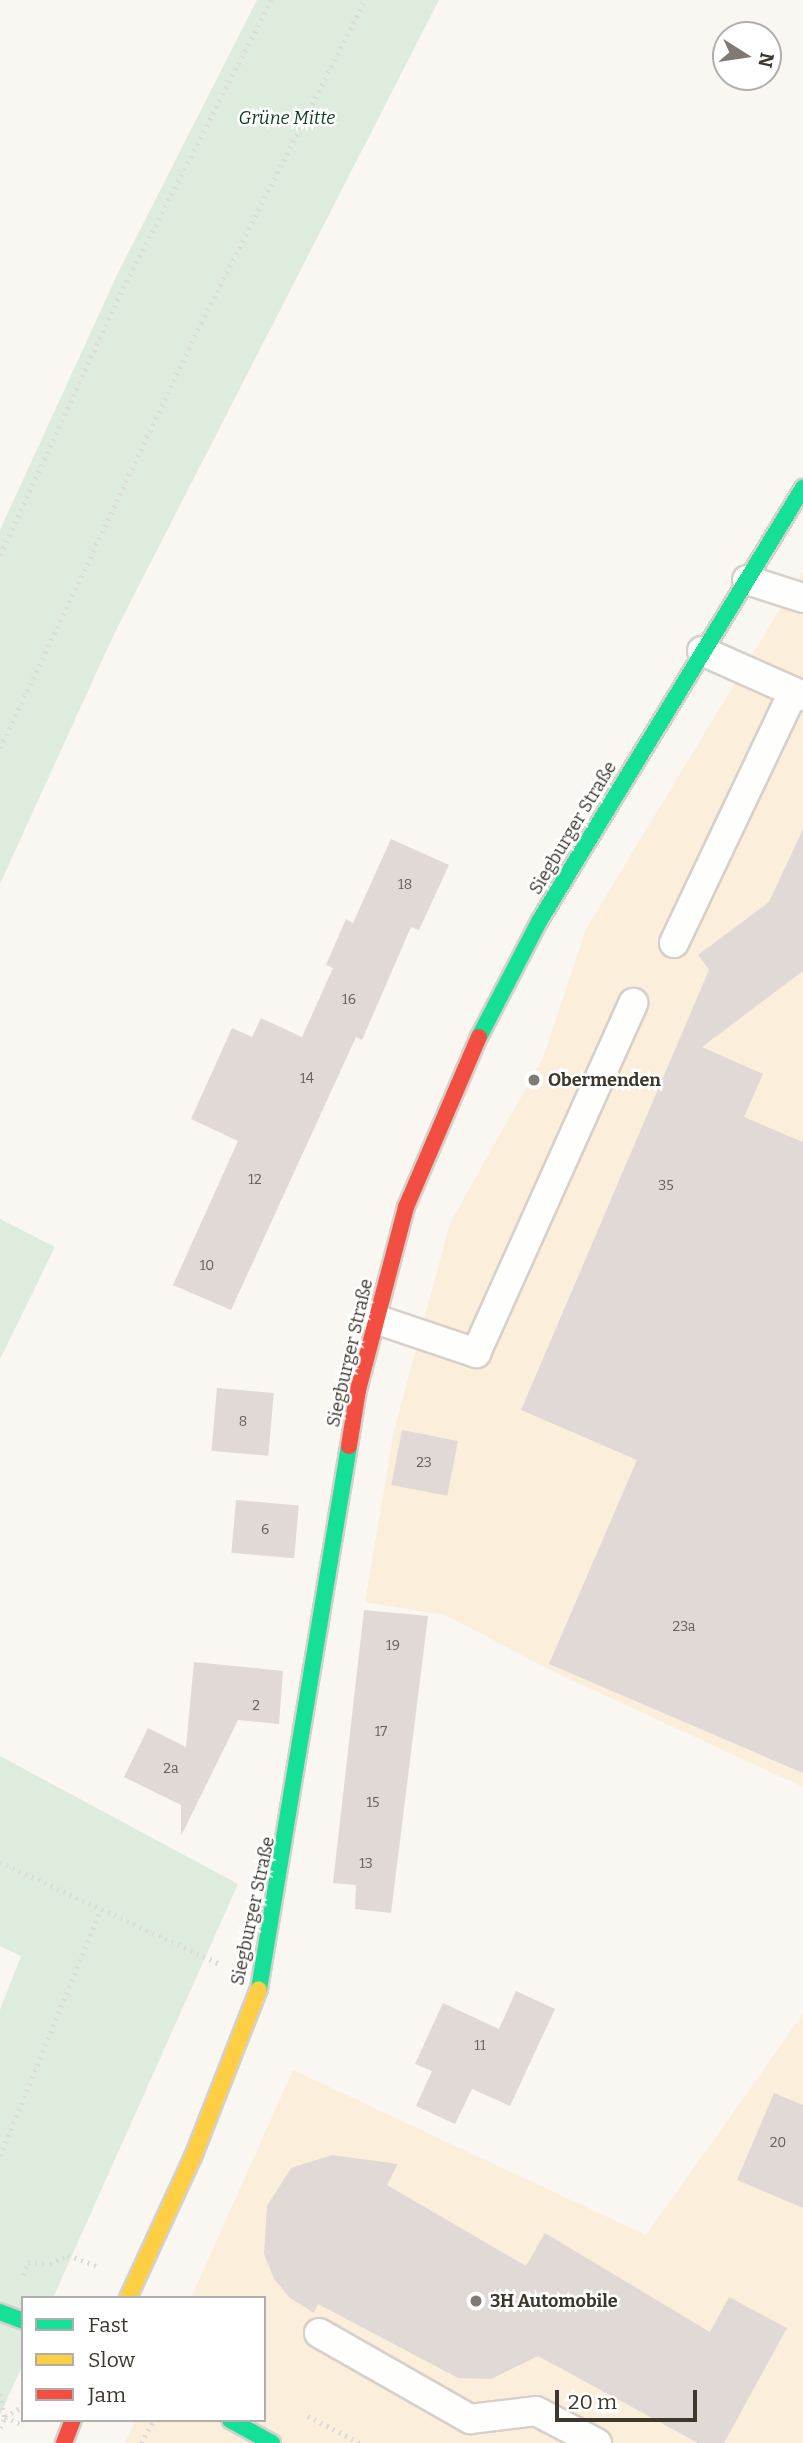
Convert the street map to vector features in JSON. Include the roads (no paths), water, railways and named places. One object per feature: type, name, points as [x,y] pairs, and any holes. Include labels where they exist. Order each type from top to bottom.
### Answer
[{"type":"street","name":"Siegburger Straße","points":[[129,2296],[193,2157],[262,1981],[358,1390],[406,1207],[468,1058],[540,920],[803,488]]},
{"type":"street","points":[[0,2312],[21,2320]]},
{"type":"street","points":[[64,2443],[73,2422]]},
{"type":"street","points":[[234,2422],[272,2443]]},
{"type":"lane","points":[[747,580],[803,598]]},
{"type":"lane","points":[[674,943],[798,694],[702,651]]},
{"type":"lane","points":[[375,1319],[476,1353],[633,1003]]},
{"type":"lane","points":[[319,2333],[470,2419],[536,2411],[597,2443]]},
{"type":"place","name":"Obermenden","points":[[534,1080]]},
{"type":"place","name":"3H Automobile","points":[[476,2301]]},
{"type":"park label","name":"Grüne Mitte","points":[[287,118]]}]
